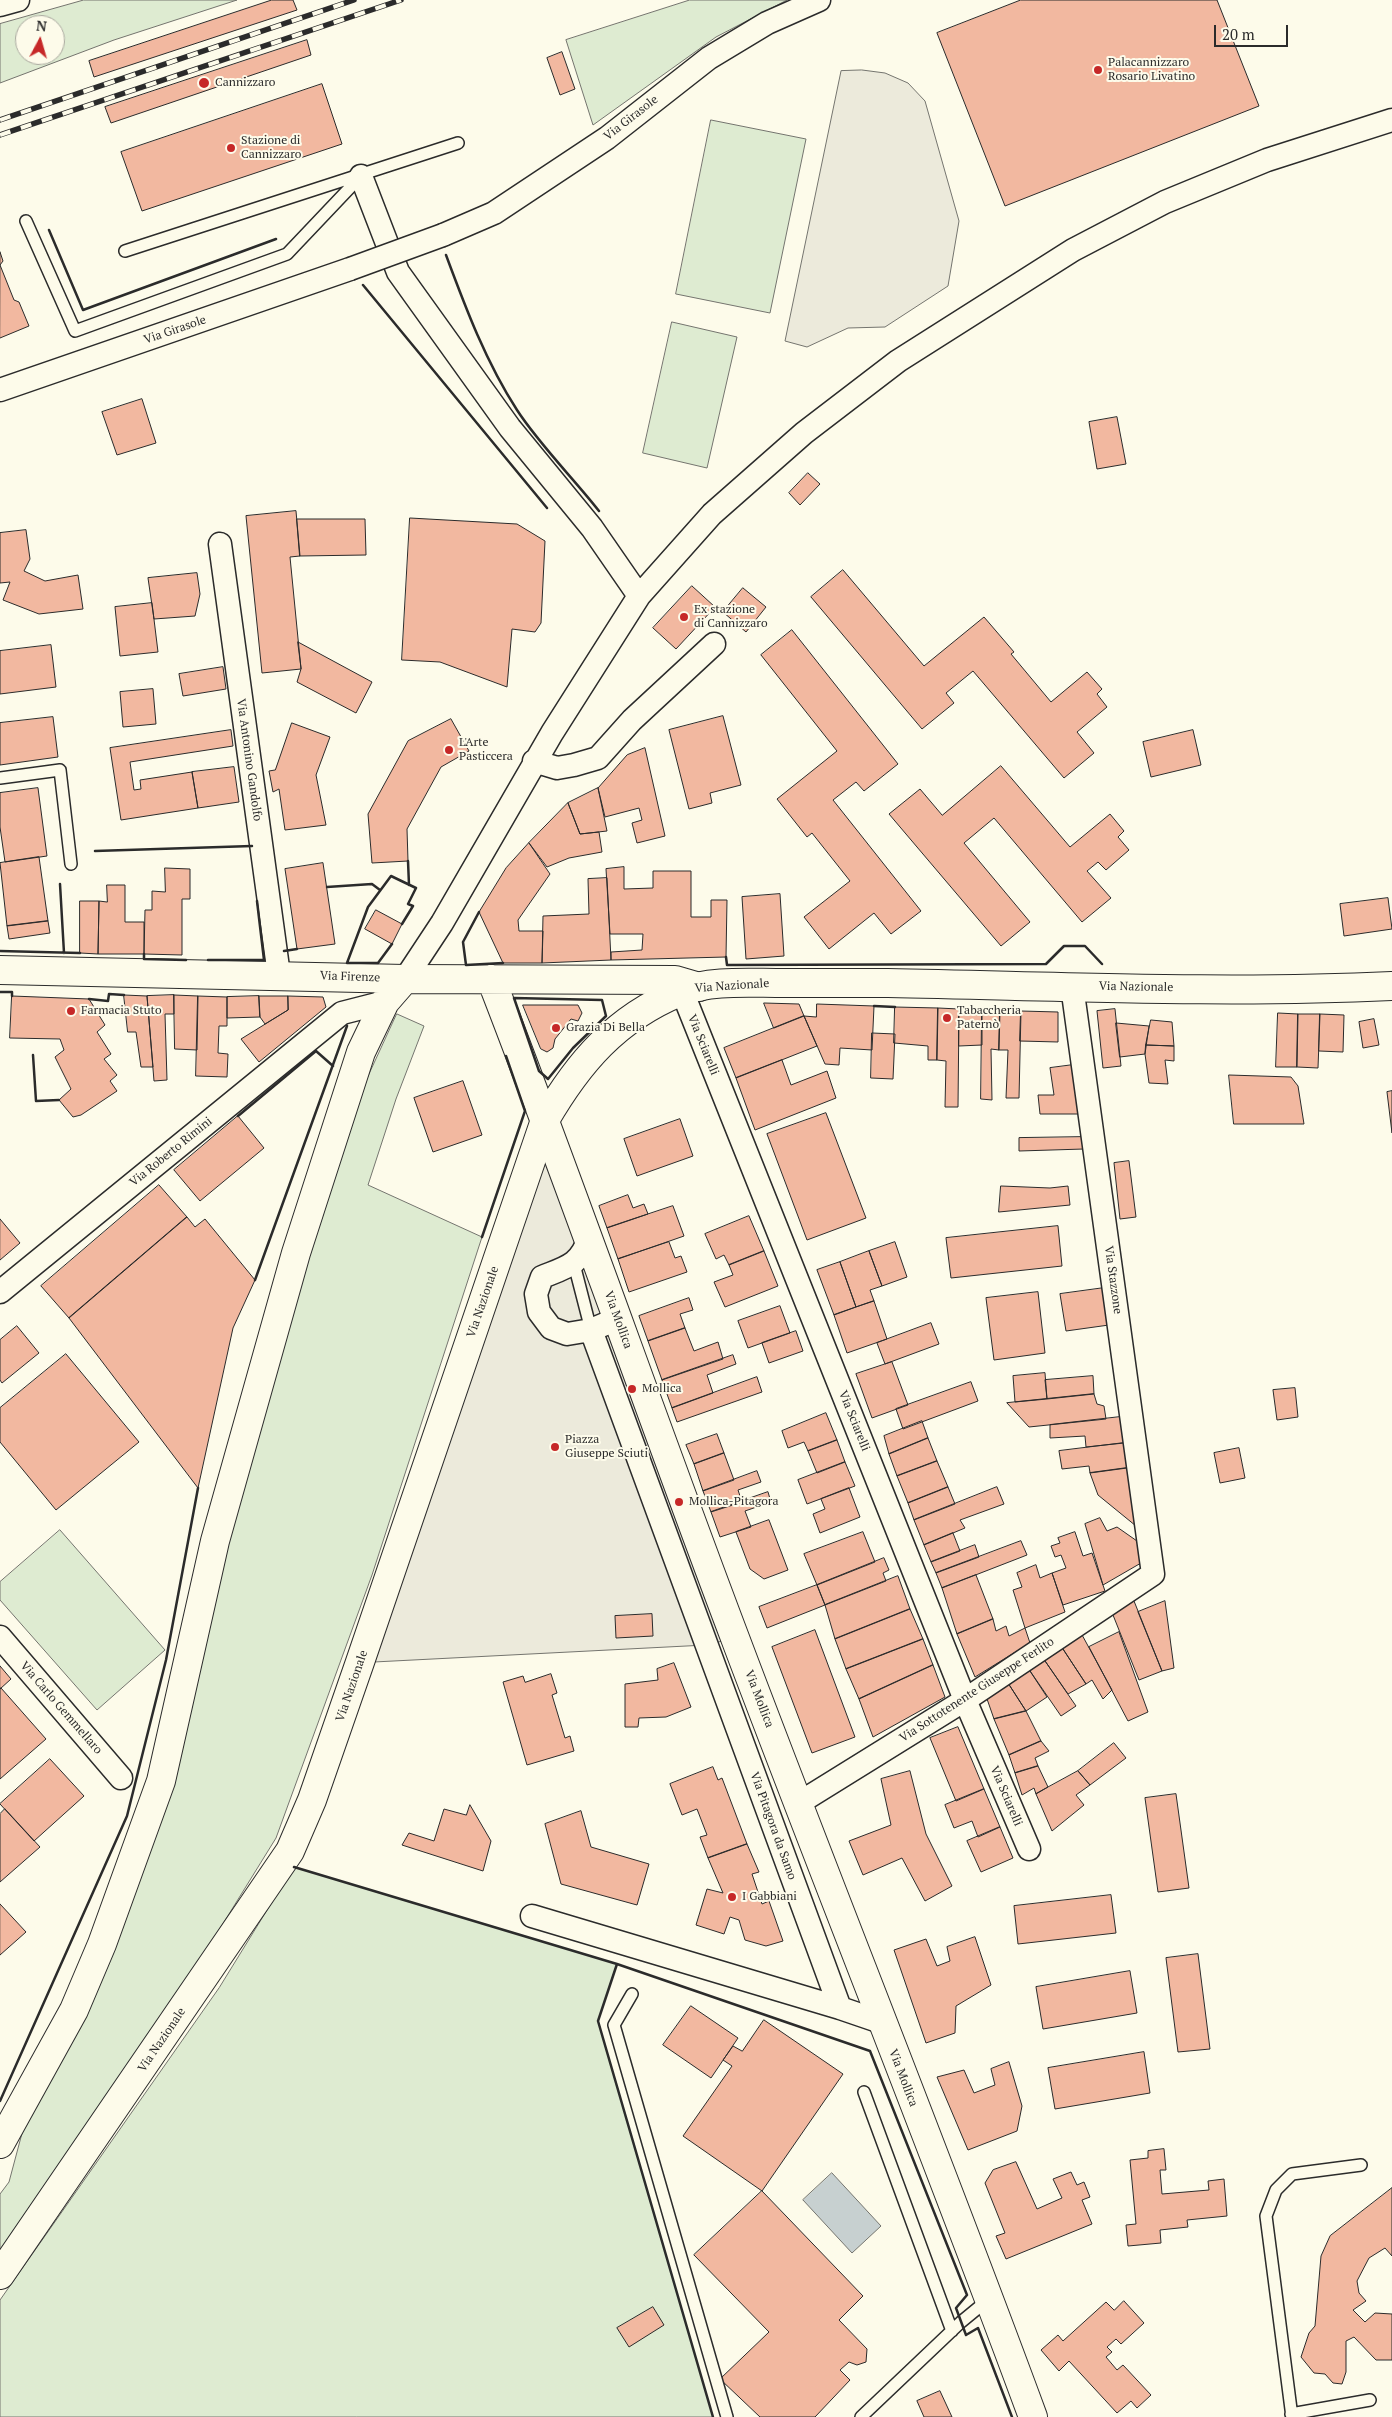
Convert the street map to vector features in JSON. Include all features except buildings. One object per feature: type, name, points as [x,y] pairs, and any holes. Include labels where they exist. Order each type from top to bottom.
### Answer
[{"type":"street","points":[[0,5],[18,0]]},
{"type":"street","name":"Via Girasole","points":[[0,390],[350,269],[443,235],[494,213],[607,138],[709,58],[767,24],[819,0]]},
{"type":"street","points":[[6,2134],[74,2010],[95,1961],[160,1781],[215,1541],[296,1253],[361,1052],[385,1002],[405,978],[442,924],[534,761],[639,596],[712,514],[804,433],[906,355],[1073,250],[1166,202],[1267,160],[1392,120]]},
{"type":"street","points":[[361,176],[398,272],[510,428],[592,528],[639,596]]},
{"type":"street","name":"Via Antonino Gandolfo","points":[[220,544],[279,975]]},
{"type":"street","points":[[534,761],[557,768],[574,766],[598,758],[632,720],[714,644]]},
{"type":"street","name":"Via Firenze","points":[[1,965],[354,977],[617,981],[675,980],[690,989]]},
{"type":"street","points":[[342,1013],[354,977]]},
{"type":"street","name":"Via Mollica","points":[[491,979],[589,1238],[721,1642],[799,1803],[881,2022],[989,2298],[1032,2417]]},
{"type":"street","points":[[617,981],[630,987],[640,997],[647,1009]]},
{"type":"street","name":"Via Nazionale","points":[[0,2276],[290,1851],[312,1800],[545,1120],[567,1083],[597,1047],[628,1021],[647,1009],[690,989],[739,983],[1311,990],[1392,986]]},
{"type":"street","name":"Via Stazzone","points":[[1072,986],[1153,1574]]},
{"type":"street","name":"Via Sciarelli","points":[[690,989],[965,1700],[1029,1849]]},
{"type":"street","points":[[342,1013],[385,1002]]},
{"type":"street","name":"Via Roberto Rimini","points":[[0,1292],[342,1013]]},
{"type":"street","points":[[589,1238],[584,1253],[574,1264],[542,1277],[536,1294],[539,1312],[551,1328],[567,1334],[591,1330],[617,1319]]},
{"type":"street","name":"Via Pitagora da Samo","points":[[591,1330],[721,1642],[840,2008]]},
{"type":"street","name":"Via Sottotenente Giuseppe Ferlito","points":[[799,1803],[965,1700],[1153,1574]]},
{"type":"street","name":"Via Carlo Gemmellaro","points":[[0,1637],[121,1778]]},
{"type":"street","points":[[532,1916],[881,2022]]},
{"type":"lane","points":[[125,251],[458,143]]},
{"type":"lane","points":[[26,221],[75,331],[287,254],[361,176]]},
{"type":"lane","points":[[0,778],[60,770],[71,864]]},
{"type":"lane","points":[[574,1264],[591,1330]]},
{"type":"lane","points":[[632,1994],[614,2026],[727,2417]]},
{"type":"lane","points":[[864,2092],[952,2331]]},
{"type":"lane","points":[[0,2159],[6,2134]]},
{"type":"lane","points":[[1361,2165],[1292,2174],[1276,2190],[1266,2216],[1291,2415],[1370,2400]]},
{"type":"lane","points":[[861,2417],[989,2298]]},
{"type":"green space","points":[[84,0],[237,0],[114,40],[65,58],[65,15],[32,15]]},
{"type":"green space","points":[[690,0],[787,0],[716,37],[593,125],[566,40]]},
{"type":"green space","points":[[15,20],[15,65],[48,65],[0,83],[0,24]]},
{"type":"green space","points":[[711,120],[806,139],[770,313],[676,294]]},
{"type":"green space","points":[[672,322],[737,337],[707,468],[643,453]]},
{"type":"green space","points":[[397,1014],[424,1026],[396,1099],[368,1185],[482,1237],[372,1575],[276,1838],[216,1935],[0,2250],[0,2194],[9,2182],[25,2122],[102,1972],[347,1122]]},
{"type":"green space","points":[[60,1530],[165,1650],[97,1710],[0,1600],[0,1582]]},
{"type":"green space","points":[[294,1867],[617,1964],[598,2021],[713,2417],[0,2417],[0,2300],[219,1988]]},
{"type":"shaded area","points":[[862,70],[885,73],[908,83],[925,101],[959,221],[948,286],[885,327],[848,328],[807,347],[785,341],[841,71]]},
{"type":"shaded area","name":"Piazza Giuseppe Sciuti","points":[[552,1141],[735,1638],[706,1645],[374,1662]]},
{"type":"shaded area","points":[[832,2173],[881,2226],[852,2253],[803,2200]]},
{"type":"railway","points":[[0,120],[354,0]]},
{"type":"railway","points":[[0,135],[401,0]]},
{"type":"wall","points":[[49,230],[83,310],[276,239]]},
{"type":"wall","points":[[446,255],[477,335],[506,392],[536,436],[599,511]]},
{"type":"wall","points":[[363,285],[547,508]]},
{"type":"wall","points":[[95,851],[252,846]]},
{"type":"wall","points":[[408,861],[409,885]]},
{"type":"wall","points":[[392,944],[378,963],[347,963],[368,907],[391,876],[416,888],[408,904],[413,906],[402,924]]},
{"type":"wall","points":[[60,884],[64,953]]},
{"type":"wall","points":[[327,887],[372,884],[380,890]]},
{"type":"wall","points":[[208,960],[264,960],[257,901]]},
{"type":"wall","points":[[479,912],[463,942],[466,965],[503,963]]},
{"type":"wall","points":[[726,957],[727,965],[1046,964],[1064,946],[1085,946],[1102,964]]},
{"type":"wall","points":[[284,951],[297,949]]},
{"type":"wall","points":[[0,951],[80,953]]},
{"type":"wall","points":[[144,954],[144,959],[186,960]]},
{"type":"wall","points":[[0,992],[12,992],[12,996]]},
{"type":"wall","points":[[89,999],[108,1001],[109,994],[124,995]]},
{"type":"wall","points":[[514,998],[602,1000],[606,1016],[573,1048],[548,1079],[539,1071],[514,998]]},
{"type":"wall","points":[[874,1006],[895,1007]]},
{"type":"wall","points":[[255,1280],[347,1026]]},
{"type":"wall","points":[[238,1116],[316,1051],[333,1066]]},
{"type":"wall","points":[[33,1055],[36,1101],[59,1100]]},
{"type":"wall","points":[[482,1237],[525,1111],[506,1056]]},
{"type":"wall","points":[[0,2101],[127,1816],[166,1660],[198,1488]]},
{"type":"wall","points":[[294,1867],[617,1964],[870,2051],[967,2295],[956,2308],[966,2335],[978,2328],[1012,2417]]},
{"type":"wall","points":[[617,1964],[598,2021],[713,2417]]},
{"type":"place","name":"Palacannizzaro Rosario Livatino","points":[[1098,70]]},
{"type":"place","name":"Cannizzaro","points":[[204,83]]},
{"type":"place","name":"Stazione di Cannizzaro","points":[[231,148]]},
{"type":"place","name":"Ex stazione di Cannizzaro","points":[[684,617]]},
{"type":"place","name":"L'Arte Pasticcera","points":[[449,750]]},
{"type":"place","name":"Farmacia Stuto","points":[[71,1011]]},
{"type":"place","name":"Tabaccheria Paternò","points":[[947,1018]]},
{"type":"place","name":"Grazia Di Bella","points":[[556,1028]]},
{"type":"place","name":"Mollica","points":[[632,1389]]},
{"type":"place","name":"Piazza Giuseppe Sciuti","points":[[555,1447]]},
{"type":"place","name":"Mollica-Pitagora","points":[[679,1502]]},
{"type":"place","name":"I Gabbiani","points":[[732,1897]]}]
